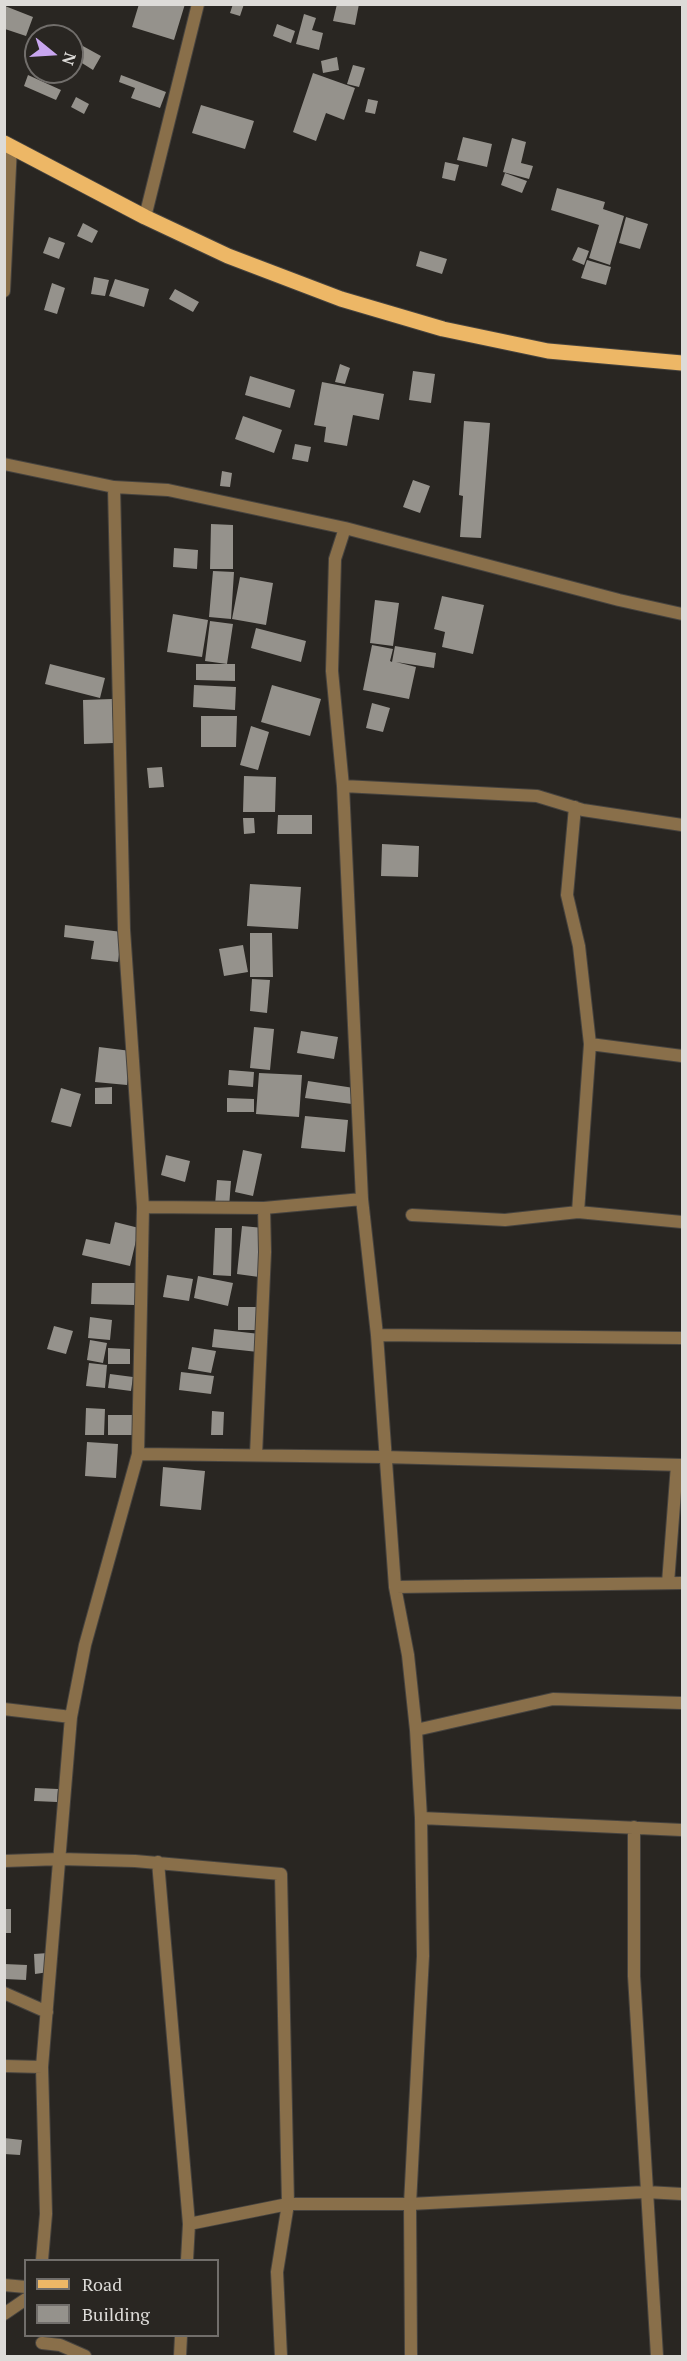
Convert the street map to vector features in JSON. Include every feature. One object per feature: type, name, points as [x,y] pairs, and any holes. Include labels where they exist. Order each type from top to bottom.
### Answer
[{"type":"main road","points":[[8,145],[145,217],[228,256],[331,295],[443,328],[548,351],[682,363]]},
{"type":"street","points":[[145,217],[198,4]]},
{"type":"street","points":[[4,291],[8,145]]},
{"type":"street","points":[[4,464],[114,487],[168,490],[345,528],[682,614]]},
{"type":"street","points":[[42,2259],[46,2214],[42,2067],[71,1717],[85,1645],[138,1454],[143,1207],[124,930],[114,487]]},
{"type":"street","points":[[345,528],[335,559],[332,671],[343,786],[362,1198],[377,1335],[395,1587],[408,1655],[416,1730],[421,1818],[423,1956],[410,2204],[411,2356]]},
{"type":"street","points":[[343,786],[537,796],[575,807],[682,825]]},
{"type":"street","points":[[575,807],[567,895],[579,946],[590,1044],[578,1212]]},
{"type":"street","points":[[590,1044],[682,1056]]},
{"type":"street","points":[[143,1207],[264,1208],[362,1198]]},
{"type":"street","points":[[256,1455],[265,1252],[264,1208]]},
{"type":"street","points":[[412,1215],[505,1220],[578,1212],[682,1222]]},
{"type":"street","points":[[377,1335],[682,1338]]},
{"type":"street","points":[[138,1454],[384,1457],[680,1465],[668,1583]]},
{"type":"street","points":[[395,1587],[682,1583]]},
{"type":"street","points":[[416,1730],[553,1699],[682,1703]]},
{"type":"street","points":[[4,1709],[71,1717]]},
{"type":"street","points":[[421,1818],[682,1830]]},
{"type":"street","points":[[634,1827],[634,1976],[657,2356]]},
{"type":"street","points":[[4,1861],[60,1859],[158,1862],[281,1874],[288,2204],[277,2272],[281,2356]]},
{"type":"street","points":[[158,1862],[189,2224],[186,2259]]},
{"type":"street","points":[[4,1993],[47,2012]]},
{"type":"street","points":[[4,2066],[42,2067]]},
{"type":"street","points":[[189,2224],[288,2204],[410,2204],[646,2192],[682,2194]]},
{"type":"street","points":[[4,2285],[24,2287]]},
{"type":"street","points":[[4,2314],[24,2300]]},
{"type":"street","points":[[180,2356],[181,2337]]},
{"type":"street","points":[[42,2356],[42,2339],[60,2344],[86,2356]]},
{"type":"building","points":[[139,4],[185,4],[174,40],[132,27]]},
{"type":"building","points":[[233,4],[244,4],[240,16],[230,13]]},
{"type":"building","points":[[337,4],[359,4],[355,25],[333,21]]},
{"type":"building","points":[[5,6],[33,17],[30,24],[24,24],[24,35],[5,29]]},
{"type":"building","points":[[304,14],[316,18],[312,30],[323,33],[319,50],[296,44]]},
{"type":"building","points":[[277,24],[295,31],[291,43],[273,36]]},
{"type":"building","points":[[84,47],[101,56],[93,70],[84,64]]},
{"type":"building","points":[[337,57],[339,70],[323,73],[321,61]]},
{"type":"building","points":[[353,65],[365,68],[359,87],[347,84]]},
{"type":"building","points":[[313,73],[355,88],[344,120],[326,113],[316,141],[293,132]]},
{"type":"building","points":[[121,75],[166,92],[160,108],[131,98],[135,88],[119,82]]},
{"type":"building","points":[[25,84],[48,84],[61,90],[56,100],[24,86]]},
{"type":"building","points":[[76,97],[89,104],[84,114],[71,107]]},
{"type":"building","points":[[368,99],[378,101],[375,114],[365,112]]},
{"type":"building","points":[[201,105],[254,121],[245,149],[192,133]]},
{"type":"building","points":[[463,137],[492,144],[487,167],[457,160]]},
{"type":"building","points":[[512,138],[526,142],[521,163],[533,166],[529,179],[503,172]]},
{"type":"building","points":[[445,162],[459,165],[455,181],[442,178]]},
{"type":"building","points":[[505,173],[527,181],[522,193],[501,185]]},
{"type":"building","points":[[557,188],[605,202],[603,209],[624,216],[610,265],[589,258],[599,225],[551,210]]},
{"type":"building","points":[[626,217],[648,224],[640,249],[619,243]]},
{"type":"building","points":[[83,223],[98,231],[92,243],[77,236]]},
{"type":"building","points":[[49,237],[65,243],[59,259],[43,253]]},
{"type":"building","points":[[578,247],[589,251],[584,265],[572,260]]},
{"type":"building","points":[[420,251],[447,259],[442,274],[416,266]]},
{"type":"building","points":[[587,260],[611,267],[606,285],[581,278]]},
{"type":"building","points":[[94,277],[109,280],[105,296],[91,294]]},
{"type":"building","points":[[115,279],[149,289],[144,307],[109,296]]},
{"type":"building","points":[[52,283],[65,288],[57,314],[44,310]]},
{"type":"building","points":[[175,289],[199,302],[193,312],[169,299]]},
{"type":"building","points":[[340,364],[350,368],[345,384],[335,382]]},
{"type":"building","points":[[413,371],[435,374],[431,403],[409,400]]},
{"type":"building","points":[[250,376],[295,390],[290,408],[245,395]]},
{"type":"building","points":[[322,382],[384,394],[379,420],[353,415],[347,446],[324,442],[326,427],[314,425]]},
{"type":"building","points":[[243,416],[282,430],[274,453],[235,439]]},
{"type":"building","points":[[464,421],[490,423],[481,538],[460,537],[463,496],[459,495]]},
{"type":"building","points":[[295,444],[311,447],[308,462],[292,459]]},
{"type":"building","points":[[222,471],[232,473],[230,487],[220,486]]},
{"type":"building","points":[[413,480],[430,486],[420,513],[403,507]]},
{"type":"building","points":[[211,524],[233,525],[233,569],[210,569]]},
{"type":"building","points":[[174,548],[198,550],[197,569],[173,567]]},
{"type":"building","points":[[213,571],[234,572],[231,619],[209,617]]},
{"type":"building","points":[[240,577],[273,583],[266,625],[232,619]]},
{"type":"building","points":[[442,596],[484,605],[473,654],[442,647],[445,632],[434,629]]},
{"type":"building","points":[[375,600],[399,603],[393,646],[370,643]]},
{"type":"building","points":[[173,614],[208,620],[202,657],[167,652]]},
{"type":"building","points":[[210,621],[233,624],[227,664],[205,661]]},
{"type":"building","points":[[256,628],[306,641],[301,662],[251,648]]},
{"type":"building","points":[[372,645],[393,649],[390,661],[392,662],[395,646],[436,653],[434,668],[396,662],[416,667],[409,699],[363,690]]},
{"type":"building","points":[[50,664],[105,678],[100,698],[45,684]]},
{"type":"building","points":[[196,664],[235,664],[235,681],[196,680]]},
{"type":"building","points":[[194,685],[236,687],[235,710],[193,707]]},
{"type":"building","points":[[272,685],[321,699],[310,736],[261,722]]},
{"type":"building","points":[[112,699],[114,743],[84,744],[83,700]]},
{"type":"building","points":[[372,703],[390,708],[383,732],[366,728]]},
{"type":"building","points":[[201,716],[237,716],[236,747],[201,747]]},
{"type":"building","points":[[251,726],[269,732],[258,770],[240,765]]},
{"type":"building","points":[[162,767],[164,787],[149,788],[147,768]]},
{"type":"building","points":[[244,776],[276,777],[275,812],[243,812]]},
{"type":"building","points":[[278,815],[312,815],[312,834],[277,834]]},
{"type":"building","points":[[243,818],[254,818],[255,833],[244,834]]},
{"type":"building","points":[[382,844],[419,846],[418,877],[381,876]]},
{"type":"building","points":[[250,884],[301,887],[298,929],[247,926]]},
{"type":"building","points":[[65,925],[122,932],[118,962],[91,959],[94,941],[64,937]]},
{"type":"building","points":[[250,933],[272,933],[273,977],[250,977]]},
{"type":"building","points":[[243,945],[248,972],[224,976],[219,949]]},
{"type":"building","points":[[252,979],[270,980],[267,1013],[250,1011]]},
{"type":"building","points":[[254,1027],[274,1029],[270,1070],[250,1068]]},
{"type":"building","points":[[301,1031],[338,1037],[334,1059],[297,1053]]},
{"type":"building","points":[[99,1047],[131,1051],[127,1085],[95,1082]]},
{"type":"building","points":[[229,1070],[254,1072],[253,1087],[228,1085]]},
{"type":"building","points":[[259,1073],[302,1075],[299,1117],[256,1114]]},
{"type":"building","points":[[308,1081],[354,1088],[352,1104],[305,1098]]},
{"type":"building","points":[[112,1087],[112,1104],[95,1104],[95,1088]]},
{"type":"building","points":[[61,1088],[81,1094],[71,1127],[51,1122]]},
{"type":"building","points":[[227,1098],[254,1099],[254,1112],[227,1112]]},
{"type":"building","points":[[305,1116],[348,1120],[345,1152],[301,1148]]},
{"type":"building","points":[[243,1150],[262,1154],[253,1196],[235,1192]]},
{"type":"building","points":[[166,1155],[190,1161],[185,1182],[161,1175]]},
{"type":"building","points":[[217,1180],[231,1181],[229,1207],[215,1205]]},
{"type":"building","points":[[115,1222],[139,1228],[130,1266],[82,1255],[86,1239],[110,1244]]},
{"type":"building","points":[[242,1226],[264,1228],[259,1277],[237,1274]]},
{"type":"building","points":[[215,1228],[232,1228],[231,1276],[213,1275]]},
{"type":"building","points":[[167,1275],[193,1279],[189,1301],[163,1297]]},
{"type":"building","points":[[198,1276],[233,1283],[228,1306],[194,1298]]},
{"type":"building","points":[[92,1283],[135,1283],[135,1305],[91,1304]]},
{"type":"building","points":[[238,1307],[260,1307],[259,1330],[238,1330]]},
{"type":"building","points":[[90,1317],[112,1320],[110,1340],[88,1338]]},
{"type":"building","points":[[54,1326],[73,1331],[66,1354],[47,1349]]},
{"type":"building","points":[[214,1329],[260,1334],[258,1352],[212,1347]]},
{"type":"building","points":[[90,1340],[107,1343],[103,1363],[87,1360]]},
{"type":"building","points":[[192,1347],[216,1351],[211,1373],[188,1369]]},
{"type":"building","points":[[108,1348],[130,1349],[130,1364],[108,1364]]},
{"type":"building","points":[[89,1363],[107,1365],[105,1388],[86,1386]]},
{"type":"building","points":[[181,1372],[214,1376],[211,1394],[179,1390]]},
{"type":"building","points":[[110,1374],[133,1377],[131,1391],[108,1388]]},
{"type":"building","points":[[86,1408],[105,1409],[104,1435],[85,1435]]},
{"type":"building","points":[[212,1411],[224,1412],[223,1435],[211,1435]]},
{"type":"building","points":[[108,1415],[133,1415],[133,1435],[108,1435]]},
{"type":"building","points":[[87,1442],[118,1444],[116,1478],[85,1476]]},
{"type":"building","points":[[163,1467],[205,1471],[201,1510],[160,1506]]},
{"type":"building","points":[[35,1788],[58,1789],[57,1802],[34,1801]]},
{"type":"building","points":[[4,1909],[11,1909],[11,1933],[4,1933]]},
{"type":"building","points":[[48,1953],[49,1972],[35,1974],[34,1954]]},
{"type":"building","points":[[4,1964],[27,1965],[26,1980],[4,1979]]},
{"type":"building","points":[[4,2138],[22,2140],[20,2155],[4,2154]]}]
